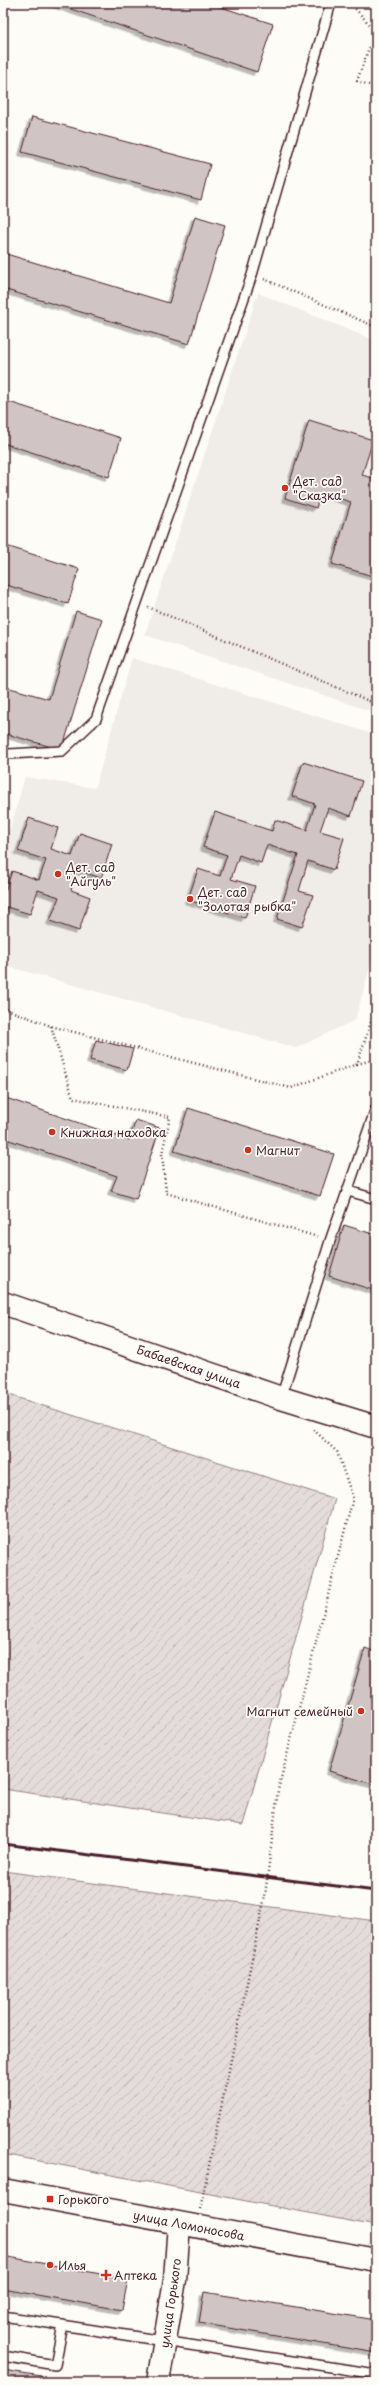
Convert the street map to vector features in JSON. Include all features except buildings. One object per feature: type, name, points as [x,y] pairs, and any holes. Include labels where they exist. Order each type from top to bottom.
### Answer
[{"type":"main road","name":"Бабаевская улица","points":[[3,1303],[281,1398],[376,1427]]},
{"type":"main road","name":"улица Ломоносова","points":[[3,2190],[376,2260]]},
{"type":"main road","name":"улица Горького","points":[[158,2382],[175,2280],[188,2225]]},
{"type":"lane","points":[[3,752],[9,754],[62,750],[96,718],[252,274],[331,3]]},
{"type":"lane","points":[[281,1398],[330,1241],[376,1108]]},
{"type":"lane","points":[[348,1191],[376,1199]]},
{"type":"lane","points":[[3,2316],[376,2374]]},
{"type":"lane","points":[[3,2356],[55,2365],[63,2325]]},
{"type":"path","points":[[350,3],[370,25],[376,27],[357,81],[376,87]]},
{"type":"path","points":[[252,274],[376,327]]},
{"type":"path","points":[[137,602],[376,704]]},
{"type":"path","points":[[357,1064],[376,1007]]},
{"type":"path","points":[[3,1008],[50,1026],[291,1088],[357,1064],[376,1059]]},
{"type":"path","points":[[50,1026],[73,1098],[170,1117],[162,1154],[166,1193],[330,1241]]},
{"type":"path","points":[[188,2225],[265,1896],[278,1790],[353,1498],[337,1452],[309,1425]]},
{"type":"shaded area","name":"Дет. сад \"Сказка\"","points":[[258,293],[376,341],[376,713],[145,635]]},
{"type":"shaded area","name":"Дет. сад \"Золотая рыбка\"","points":[[132,658],[376,735],[376,946],[355,1020],[296,1048],[3,965],[3,853],[25,777],[95,788]]},
{"type":"shaded area","points":[[3,1393],[335,1499],[243,1825],[3,1789]]},
{"type":"shaded area","points":[[3,1871],[376,1921],[376,2226],[3,2154]]},
{"type":"railway","points":[[3,1844],[376,1891]]},
{"type":"place","name":"Дет. сад \"Сказка\"","points":[[285,488]]},
{"type":"place","name":"Дет. сад \"Айгуль\"","points":[[58,874]]},
{"type":"place","name":"Дет. сад \"Золотая рыбка\"","points":[[190,899]]},
{"type":"place","name":"Книжная находка","points":[[52,1132]]},
{"type":"place","name":"Магнит","points":[[248,1150]]},
{"type":"place","name":"Магнит семейный","points":[[361,1711]]},
{"type":"place","name":"Горького","points":[[50,2199]]},
{"type":"place","name":"Илья","points":[[50,2265]]},
{"type":"place","name":"Аптека","points":[[106,2275]]}]
